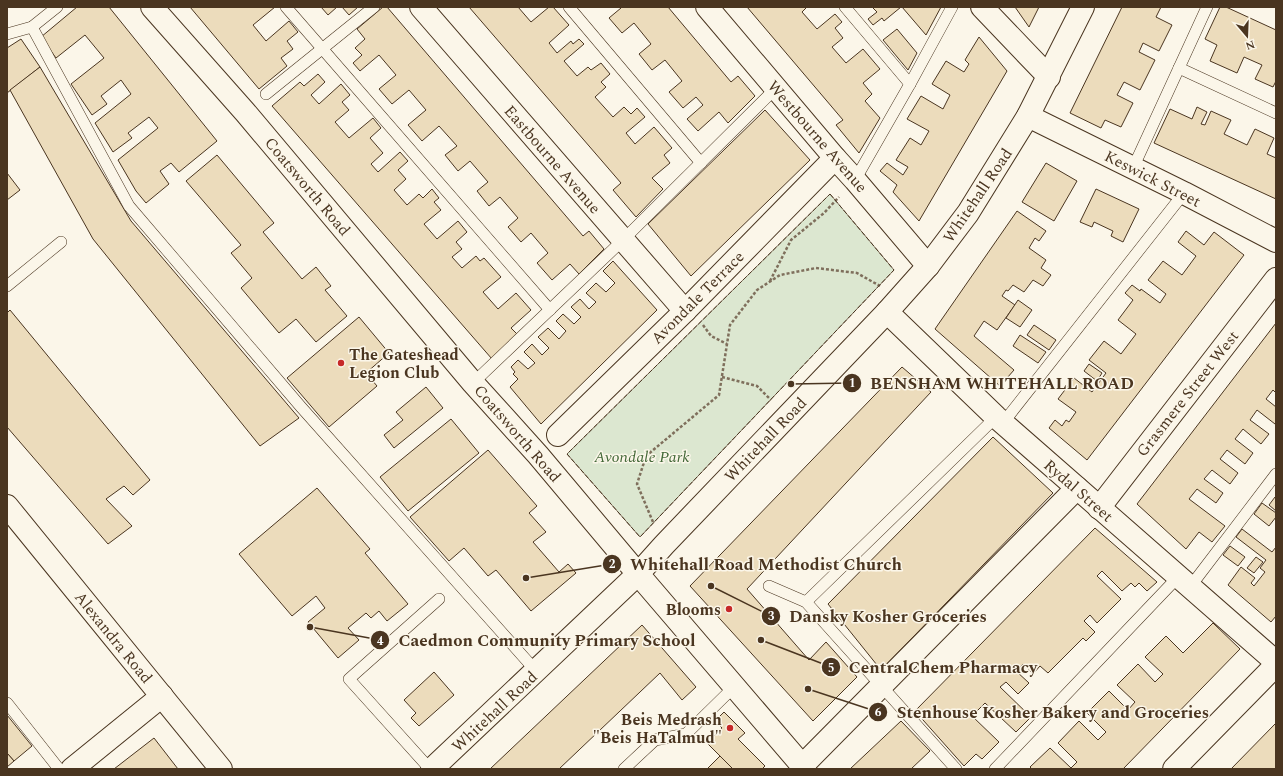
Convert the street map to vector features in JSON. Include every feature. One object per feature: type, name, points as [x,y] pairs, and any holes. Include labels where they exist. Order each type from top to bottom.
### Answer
[{"type":"street","name":"Coatsworth Road","points":[[152,7],[245,112],[473,383],[538,455],[803,767]]},
{"type":"street","name":"Eastbourne Avenue","points":[[421,7],[685,311]]},
{"type":"street","name":"Westbourne Avenue","points":[[707,7],[928,266]]},
{"type":"street","points":[[982,7],[1049,77]]},
{"type":"street","name":"Whitehall Road","points":[[431,769],[638,574],[928,266],[968,213],[1028,116],[1083,7]]},
{"type":"street","name":"Keswick Street","points":[[1028,116],[1184,193],[1276,241]]},
{"type":"street","name":"Avondale Terrace","points":[[558,435],[685,311],[835,158]]},
{"type":"street","name":"Grasmere Street West","points":[[1099,508],[1276,279]]},
{"type":"street","name":"Rydal Street","points":[[893,304],[1000,420],[1276,663]]},
{"type":"street","points":[[803,767],[1077,488]]},
{"type":"street","name":"Alexandra Road","points":[[7,506],[220,769]]},
{"type":"street","points":[[1174,769],[1276,663]]},
{"type":"street","points":[[72,769],[162,696]]},
{"type":"lane","points":[[7,34],[32,27],[57,7]]},
{"type":"lane","points":[[286,7],[550,310]]},
{"type":"lane","points":[[266,94],[321,48],[374,7]]},
{"type":"lane","points":[[569,7],[701,164]]},
{"type":"lane","points":[[845,7],[910,84]]},
{"type":"lane","points":[[855,180],[952,7]]},
{"type":"lane","points":[[1132,168],[1207,7]]},
{"type":"lane","points":[[32,27],[129,206],[301,406],[536,670]]},
{"type":"lane","points":[[1179,68],[1276,112]]},
{"type":"lane","points":[[473,383],[623,240],[776,88]]},
{"type":"lane","points":[[806,602],[1000,420],[1184,193]]},
{"type":"lane","points":[[7,286],[61,242]]},
{"type":"lane","points":[[995,769],[1184,582],[1276,474]]},
{"type":"lane","points":[[769,586],[806,602],[956,769]]},
{"type":"lane","points":[[431,769],[349,679],[440,598]]},
{"type":"lane","points":[[624,769],[655,740],[686,734],[734,687]]},
{"type":"lane","points":[[7,703],[59,769]]},
{"type":"path","points":[[770,282],[791,240],[824,213],[855,180]]},
{"type":"path","points":[[664,545],[637,484],[646,456],[719,395],[730,325],[757,290],[780,275],[816,268],[857,273],[893,304]]},
{"type":"path","points":[[722,377],[757,386],[787,416]]},
{"type":"green space","name":"Avondale Park","points":[[830,194],[894,270],[640,537],[567,454]]},
{"type":"building","points":[[77,7],[109,7],[217,141],[179,172],[171,163],[160,171],[169,184],[146,203],[136,191],[118,160],[158,128],[149,117],[128,133],[132,138],[113,152],[95,123],[131,94],[121,80],[101,96],[107,104],[92,115],[71,84],[104,58],[85,35],[56,58],[41,37]]},
{"type":"building","points":[[190,7],[275,7],[253,25],[266,41],[289,21],[298,32],[287,41],[293,49],[281,58],[287,66],[259,89]]},
{"type":"building","points":[[321,7],[337,7],[328,15]]},
{"type":"building","points":[[342,7],[358,7],[349,15]]},
{"type":"building","points":[[383,7],[387,7],[583,236],[589,231],[604,249],[579,274],[570,264],[552,280],[537,263],[548,253],[531,233],[521,242],[508,227],[518,218],[500,197],[489,206],[477,191],[488,182],[470,161],[458,171],[445,155],[457,146],[439,126],[422,141],[408,125],[426,110],[409,90],[392,104],[379,89],[396,75],[379,55],[360,71],[353,63],[362,55],[355,48],[365,39],[357,29]]},
{"type":"building","points":[[469,7],[518,7],[531,22],[549,7],[553,7],[569,25],[549,43],[557,53],[571,41],[573,44],[579,39],[584,44],[564,61],[577,76],[588,67],[591,70],[601,63],[610,74],[601,82],[606,87],[595,97],[613,117],[624,107],[631,114],[637,108],[645,117],[626,133],[635,144],[654,127],[672,148],[664,155],[670,163],[652,178],[663,189],[636,217],[613,190],[621,183]]},
{"type":"building","points":[[620,7],[668,7],[731,82],[738,76],[755,96],[728,123],[719,112],[698,131],[687,119],[703,105],[696,97],[683,108],[669,92],[682,81],[665,60],[652,70],[639,54],[651,44],[634,23],[622,33],[609,18],[621,8]]},
{"type":"building","points":[[747,7],[807,7],[802,12],[817,29],[835,14],[842,22],[835,28],[843,38],[832,47],[846,63],[863,49],[880,69],[863,83],[872,94],[865,101],[880,118],[859,153],[836,125],[843,120]]},
{"type":"building","points":[[872,7],[901,7],[884,21],[882,18],[873,25],[868,19],[877,12]]},
{"type":"building","points":[[902,7],[941,7],[926,35]]},
{"type":"building","points":[[1015,7],[1039,7],[1029,27]]},
{"type":"building","points":[[1122,7],[1161,7],[1156,17],[1172,25],[1159,51],[1143,43],[1139,52],[1155,60],[1140,90],[1124,82],[1117,95],[1133,103],[1121,127],[1105,120],[1101,128],[1070,113]]},
{"type":"building","points":[[1220,7],[1226,7],[1276,30],[1276,81],[1273,87],[1255,79],[1262,65],[1244,57],[1237,73],[1210,61],[1217,45],[1205,39]]},
{"type":"building","points":[[897,29],[917,53],[908,70],[883,40]]},
{"type":"building","points":[[979,37],[1007,71],[919,221],[893,192],[897,185],[880,171],[887,163],[903,175],[908,167],[896,160],[910,138],[921,145],[929,131],[907,119],[921,96],[943,109],[950,95],[932,84],[946,61],[964,72],[969,64],[965,60]]},
{"type":"building","points":[[21,39],[40,67],[7,93],[7,48]]},
{"type":"building","points":[[40,67],[131,221],[299,418],[260,446],[93,239],[10,90]]},
{"type":"building","points":[[318,74],[325,82],[311,95],[319,104],[341,84],[350,95],[342,102],[349,110],[335,122],[349,138],[373,118],[381,128],[370,138],[383,153],[371,164],[378,172],[400,152],[408,161],[398,170],[406,179],[394,190],[407,205],[419,194],[423,198],[432,189],[439,198],[434,202],[441,210],[424,224],[437,239],[458,221],[467,232],[456,242],[462,249],[452,257],[462,268],[476,256],[480,261],[484,258],[501,277],[483,292],[498,309],[516,293],[531,310],[511,328],[519,336],[492,359],[272,106],[300,82],[304,86]]},
{"type":"building","points":[[1197,107],[1207,112],[1201,124],[1205,125],[1211,111],[1231,120],[1224,134],[1247,145],[1255,129],[1274,138],[1267,154],[1276,158],[1276,199],[1154,143],[1170,109],[1192,119]]},
{"type":"building","points":[[765,110],[810,160],[691,276],[648,224]]},
{"type":"building","points":[[217,155],[274,223],[263,232],[302,279],[316,267],[331,286],[325,290],[347,316],[316,342],[296,319],[279,333],[241,288],[252,278],[231,253],[241,245],[186,181]]},
{"type":"building","points":[[1046,163],[1077,181],[1054,221],[1022,202]]},
{"type":"building","points":[[7,173],[20,190],[7,200]]},
{"type":"building","points":[[1096,189],[1139,209],[1123,242],[1111,236],[1113,231],[1094,222],[1092,227],[1080,222]]},
{"type":"building","points":[[1017,211],[1046,231],[1039,241],[1035,238],[1029,248],[1046,260],[1041,268],[1051,275],[1043,286],[1033,280],[1024,292],[1013,285],[1008,291],[1006,290],[1002,296],[1015,305],[997,330],[984,321],[974,336],[1014,370],[1000,386],[935,329]]},
{"type":"building","points":[[1186,231],[1204,245],[1214,232],[1244,255],[1087,460],[1049,428],[1055,420],[1062,426],[1066,420],[1069,422],[1076,412],[1058,399],[1074,378],[1092,392],[1106,373],[1089,360],[1104,341],[1121,354],[1136,334],[1118,320],[1133,300],[1125,293],[1132,285],[1140,291],[1141,289],[1160,303],[1166,294],[1148,280],[1163,261],[1182,275],[1196,256],[1178,242]]},
{"type":"building","points":[[613,261],[657,310],[541,424],[510,387],[518,379],[513,374],[515,372],[511,367],[518,360],[528,369],[535,363],[524,352],[532,344],[542,355],[549,348],[538,337],[548,328],[559,339],[566,331],[556,321],[563,314],[574,324],[581,317],[571,307],[580,299],[589,309],[596,302],[586,293],[596,283],[606,292],[615,283],[603,271]]},
{"type":"building","points":[[1018,300],[1032,310],[1020,327],[1006,318]]},
{"type":"building","points":[[10,310],[150,480],[133,495],[124,486],[106,499],[132,526],[108,544],[7,427],[7,313]]},
{"type":"building","name":"The Gateshead Legion Club","points":[[359,317],[389,353],[366,373],[377,386],[329,427],[287,378]]},
{"type":"building","points":[[1276,323],[1276,393],[1273,390],[1266,399],[1276,407],[1276,423],[1275,424],[1257,410],[1250,420],[1269,434],[1261,444],[1243,429],[1235,439],[1253,453],[1245,464],[1227,450],[1220,459],[1238,473],[1230,484],[1212,470],[1204,479],[1223,493],[1216,503],[1197,489],[1189,499],[1225,526],[1212,542],[1199,532],[1186,549],[1137,504]]},
{"type":"building","points":[[1034,325],[1056,340],[1049,350],[1027,335]]},
{"type":"building","points":[[1020,335],[1046,352],[1038,363],[1013,346]]},
{"type":"building","points":[[1089,364],[1102,373],[1097,381],[1084,371]]},
{"type":"building","points":[[902,367],[931,392],[747,589],[809,660],[826,642],[857,677],[813,721],[690,586]]},
{"type":"building","points":[[426,387],[443,408],[394,448],[384,435],[403,420],[396,412]]},
{"type":"building","points":[[451,419],[479,453],[408,511],[380,477]]},
{"type":"building","points":[[993,437],[1053,493],[881,670],[828,604]]},
{"type":"building","points":[[488,450],[537,506],[529,513],[546,532],[533,542],[559,572],[568,564],[576,573],[531,611],[496,570],[488,576],[464,548],[449,561],[410,517]]},
{"type":"building","points":[[317,488],[370,549],[365,553],[408,604],[387,621],[379,611],[371,618],[366,613],[348,628],[359,640],[338,658],[308,622],[325,608],[316,596],[292,616],[239,554]]},
{"type":"building","points":[[1276,497],[1276,511],[1269,505]]},
{"type":"building","points":[[1262,503],[1276,513],[1276,517],[1269,526],[1254,514]]},
{"type":"building","points":[[1095,528],[1157,582],[1147,591],[1139,583],[1135,587],[1131,583],[1122,591],[1102,571],[1097,576],[1121,599],[1097,623],[1090,615],[1084,621],[1095,632],[1086,641],[1083,638],[1048,673],[1040,666],[1033,674],[1023,664],[1016,671],[1029,683],[1018,694],[1006,682],[1000,687],[1031,717],[1016,732],[985,703],[972,716],[999,742],[982,759],[976,754],[964,766],[915,711]]},
{"type":"building","points":[[1242,529],[1272,552],[1276,547],[1276,616],[1271,622],[1228,585],[1241,567],[1255,578],[1251,583],[1254,586],[1265,572],[1260,568],[1266,560],[1236,537]]},
{"type":"building","points":[[1230,546],[1245,557],[1238,566],[1223,555]]},
{"type":"building","points":[[1256,557],[1263,562],[1254,573],[1247,568]]},
{"type":"building","points":[[1213,623],[1240,649],[1123,769],[1032,769],[1030,767],[1050,748],[1071,768],[1077,762],[1058,743],[1079,721],[1098,740],[1106,732],[1087,713],[1109,691],[1128,710],[1135,702],[1117,685],[1138,664],[1155,682],[1163,674],[1145,657],[1166,636],[1183,653]]},
{"type":"building","points":[[642,625],[696,687],[682,700],[660,673],[559,769],[490,769]]},
{"type":"building","points":[[434,672],[454,695],[419,726],[411,718],[416,713],[404,700]]},
{"type":"building","points":[[724,712],[745,733],[738,739],[765,766],[762,769],[733,769],[707,743],[722,728],[715,721]]},
{"type":"building","points":[[7,715],[32,746],[14,761],[7,753]]},
{"type":"building","points":[[901,721],[930,751],[911,769],[850,769]]},
{"type":"building","points":[[1276,723],[1276,769],[1231,769]]},
{"type":"building","points":[[154,738],[178,769],[114,769]]},
{"type":"building","points":[[7,753],[14,761],[7,767]]},
{"type":"building","points":[[720,756],[733,769],[707,769]]},
{"type":"fence","points":[[830,194],[894,270],[640,537],[567,454],[830,194]]},
{"type":"place","name":"The Gateshead Legion Club","points":[[341,363]]},
{"type":"place","name":"BENSHAM WHITEHALL ROAD","points":[[791,384]]},
{"type":"place","name":"Whitehall Road Methodist Church","points":[[526,578]]},
{"type":"place","name":"Dansky Kosher Groceries","points":[[711,586]]},
{"type":"place","name":"Blooms","points":[[729,609]]},
{"type":"place","name":"Caedmon Community Primary School","points":[[310,627]]},
{"type":"place","name":"CentralChem Pharmacy","points":[[761,640]]},
{"type":"place","name":"Stenhouse Kosher Bakery and Groceries","points":[[808,689]]},
{"type":"place","name":"Beis Medrash \"Beis HaTalmud\"","points":[[730,728]]}]
